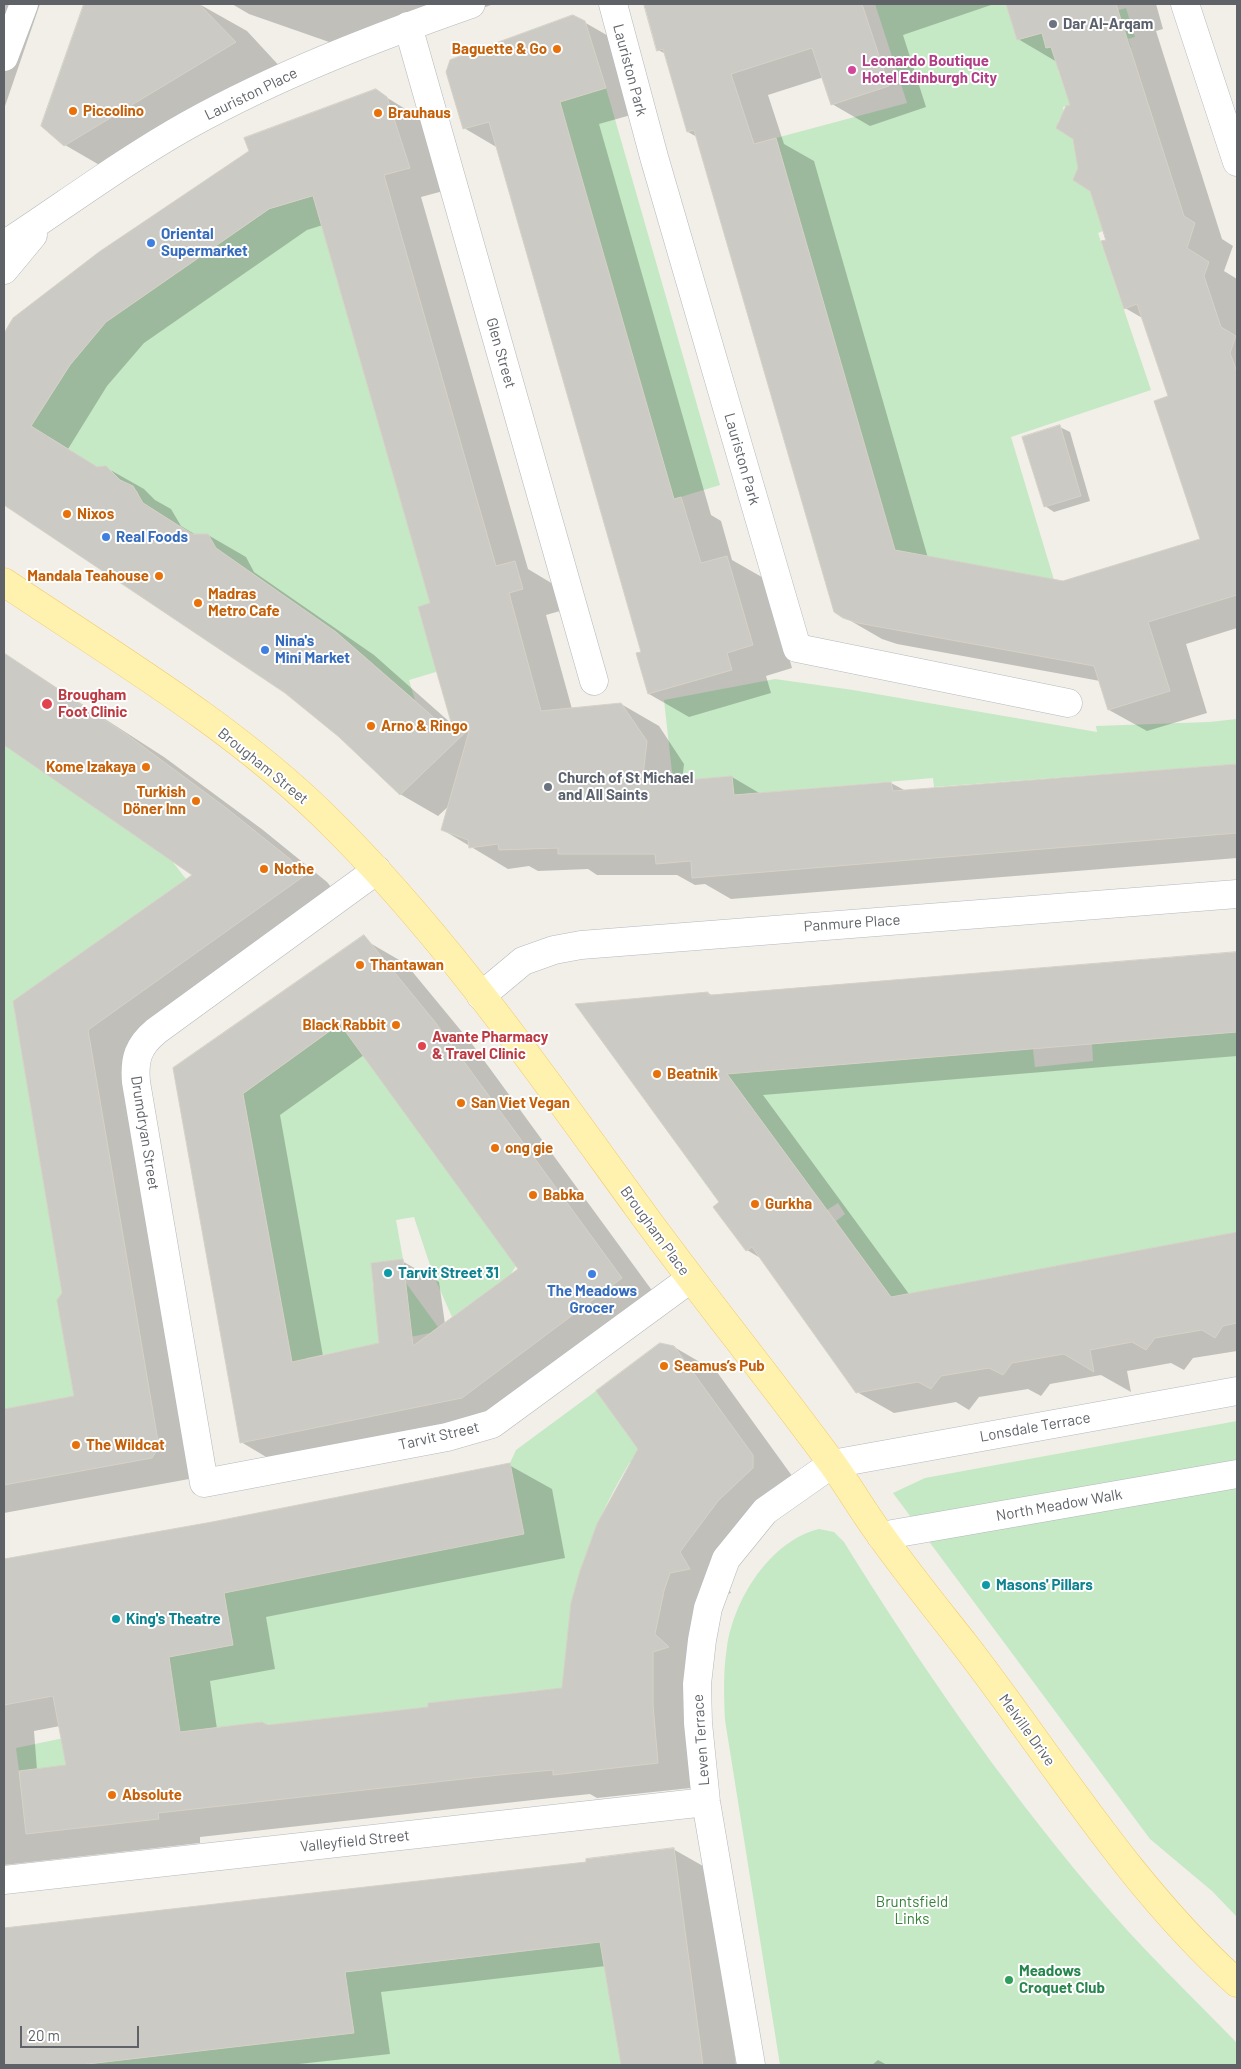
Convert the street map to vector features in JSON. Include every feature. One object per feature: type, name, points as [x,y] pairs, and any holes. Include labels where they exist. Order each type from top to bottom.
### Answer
[{"type":"main road","name":"Brougham Street","points":[[4,582],[169,693],[275,772],[322,813],[377,870],[481,996]]},
{"type":"main road","name":"Brougham Place","points":[[481,996],[690,1279],[832,1464]]},
{"type":"main road","name":"Melville Drive","points":[[832,1464],[881,1536],[974,1656],[1092,1819],[1186,1932],[1237,1983]]},
{"type":"street","points":[[4,57],[24,4]]},
{"type":"street","name":"Lauriston Place","points":[[4,245],[48,217],[126,162],[216,110],[276,80],[408,26],[471,4]]},
{"type":"street","name":"Lauriston Park","points":[[613,4],[654,157],[797,648],[1068,703]]},
{"type":"street","points":[[1185,4],[1237,162]]},
{"type":"street","name":"Glen Street","points":[[408,26],[594,681]]},
{"type":"street","name":"Lauriston Place","points":[[4,270],[48,217]]},
{"type":"street","name":"Drumdryan Street","points":[[204,1483],[136,1082],[134,1068],[137,1054],[143,1042],[156,1031],[377,870]]},
{"type":"street","name":"Panmure Place","points":[[481,996],[523,961],[554,950],[582,945],[1237,894]]},
{"type":"street","name":"Tarvit Street","points":[[204,1483],[447,1437],[492,1424],[690,1279]]},
{"type":"street","name":"Lonsdale Terrace","points":[[832,1464],[1237,1391]]},
{"type":"street","name":"Leven Terrace","points":[[751,2065],[706,1802],[698,1723],[697,1684],[702,1640],[716,1581],[726,1559],[765,1511],[832,1464]]},
{"type":"street","name":"North Meadow Walk","points":[[881,1536],[1237,1474]]},
{"type":"street","name":"Valleyfield Street","points":[[4,1880],[706,1802]]},
{"type":"green space","points":[[875,4],[1006,4],[1017,40],[1042,33],[1046,48],[1101,15],[1126,8],[1135,37],[1128,39],[1131,47],[1058,70],[1070,105],[1063,107],[1064,112],[1058,122],[1062,132],[1072,137],[1103,231],[1098,233],[1151,390],[1011,437],[1054,580],[898,563],[776,138],[907,103]]},
{"type":"green space","points":[[606,88],[720,485],[674,499],[559,102]]},
{"type":"green space","points":[[313,196],[430,603],[418,608],[427,638],[440,634],[449,668],[409,680],[415,700],[336,632],[214,547],[207,536],[194,536],[140,501],[138,492],[122,482],[108,468],[97,467],[49,437],[35,435],[32,425],[70,365],[106,322],[269,209]]},
{"type":"green space","points":[[775,679],[853,690],[1097,732],[1096,726],[1209,722],[1237,719],[1237,764],[934,787],[933,778],[734,795],[732,776],[673,781],[664,700]]},
{"type":"green space","points":[[4,745],[172,861],[186,879],[13,1001],[62,1293],[58,1300],[74,1396],[4,1409]]},
{"type":"green space","points":[[341,1023],[516,1266],[510,1275],[452,1317],[433,1274],[414,1217],[396,1220],[403,1259],[371,1263],[373,1287],[406,1283],[438,1327],[430,1333],[307,1358],[293,1369],[243,1094]]},
{"type":"green space","points":[[1237,1032],[1237,1232],[930,1290],[894,1301],[836,1221],[845,1214],[838,1203],[827,1210],[725,1071],[733,1054],[764,1071],[1033,1049],[1035,1067],[1093,1061],[1092,1044]]},
{"type":"green space","points":[[596,1391],[633,1442],[642,1444],[651,1466],[630,1462],[600,1518],[589,1545],[580,1572],[569,1629],[564,1692],[541,1690],[428,1703],[428,1707],[268,1725],[262,1722],[149,1736],[151,1756],[19,1771],[16,1748],[102,1730],[169,1657],[233,1645],[224,1593],[510,1463],[516,1450]]},
{"type":"green space","points":[[1237,1421],[1237,1917],[1212,1891],[1150,1839],[893,1493],[925,1478]]},
{"type":"green space","name":"Bruntsfield Links","points":[[819,1529],[834,1532],[844,1542],[931,1677],[993,1764],[1058,1849],[1127,1930],[1237,2043],[1237,2065],[780,2065],[725,1720],[725,1665],[727,1647],[737,1610],[757,1575],[770,1559],[785,1546],[801,1536]]},
{"type":"green space","points":[[606,1934],[602,1953],[621,2065],[80,2065],[353,2033],[345,1972],[588,1944],[595,1936]]},
{"type":"building","points":[[84,4],[199,4],[236,42],[64,146],[41,126]]},
{"type":"building","points":[[644,4],[862,4],[889,86],[831,105],[812,48],[731,74],[754,144],[776,138],[895,550],[1063,581],[1200,539],[1154,401],[1168,396],[1137,304],[1124,309],[1101,241],[1106,240],[1090,191],[1073,180],[1078,168],[1073,139],[1056,128],[1066,106],[1070,105],[1051,47],[1046,48],[1042,33],[1017,40],[1006,4],[1116,4],[1184,216],[1195,223],[1187,248],[1209,262],[1204,276],[1221,327],[1236,336],[1230,353],[1237,372],[1237,595],[1148,622],[1170,691],[1108,710],[1094,666],[858,623],[843,618],[834,612],[694,130],[687,132],[663,49],[657,51]]},
{"type":"building","points":[[573,15],[585,21],[606,88],[560,102],[571,141],[674,499],[681,497],[701,563],[727,556],[753,645],[727,653],[732,670],[648,694],[636,653],[641,652],[489,122],[463,129],[446,72],[450,60]]},
{"type":"building","points":[[376,89],[387,97],[410,168],[384,175],[496,566],[515,561],[523,589],[509,593],[541,711],[621,703],[647,741],[642,784],[732,776],[734,795],[891,782],[893,791],[1237,764],[1237,833],[692,878],[691,861],[656,864],[655,854],[558,854],[558,848],[499,850],[498,844],[469,848],[468,840],[441,830],[470,728],[400,795],[339,737],[285,693],[4,505],[4,334],[13,318],[99,252],[249,151],[244,138]],"holes":[[[313,196],[430,603],[418,607],[455,736],[336,632],[216,548],[208,534],[192,534],[143,503],[133,486],[120,480],[106,466],[97,467],[31,426],[70,365],[106,322],[269,209]]]},
{"type":"building","points":[[1060,425],[1081,496],[1044,507],[1022,437]]},
{"type":"building","points":[[4,653],[126,734],[225,807],[290,859],[304,876],[88,1030],[159,1447],[152,1458],[4,1485],[4,1409],[74,1396],[57,1300],[62,1293],[13,1001],[192,875],[4,745]]},
{"type":"building","points":[[364,935],[435,1022],[622,1278],[462,1398],[240,1443],[173,1068]],"holes":[[[340,1024],[518,1269],[413,1346],[403,1259],[371,1263],[379,1343],[292,1362],[243,1094]]]},
{"type":"building","points":[[1237,952],[1237,1032],[727,1074],[891,1297],[1237,1232],[1237,1323],[1223,1326],[1215,1338],[1202,1330],[1155,1338],[1146,1350],[1132,1342],[1090,1350],[1094,1372],[1064,1354],[1012,1363],[1003,1375],[989,1368],[941,1376],[931,1389],[918,1382],[856,1393],[752,1247],[746,1251],[713,1207],[719,1202],[575,1004],[708,992],[708,995]]},
{"type":"building","points":[[660,1343],[674,1346],[753,1455],[753,1468],[718,1501],[680,1552],[690,1569],[670,1573],[664,1591],[655,1634],[669,1647],[653,1652],[653,1705],[658,1763],[553,1775],[553,1770],[499,1775],[158,1813],[159,1819],[26,1834],[19,1771],[66,1765],[53,1696],[4,1705],[4,1559],[212,1522],[510,1463],[524,1534],[224,1593],[233,1645],[169,1657],[180,1732],[262,1722],[268,1725],[428,1707],[428,1703],[562,1688],[571,1603],[580,1571],[597,1524],[638,1449],[596,1391]]},
{"type":"building","points":[[674,1848],[703,2065],[621,2065],[600,1942],[345,1972],[354,2033],[79,2065],[4,2065],[4,1928],[586,1862],[586,1859]]},
{"type":"place","name":"Dar Al-Arqam","points":[[1053,24]]},
{"type":"place","name":"Baguette & Go","points":[[557,49]]},
{"type":"place","name":"Leonardo Boutique Hotel Edinburgh City","points":[[852,70]]},
{"type":"place","name":"Piccolino","points":[[73,111]]},
{"type":"place","name":"Brauhaus","points":[[378,113]]},
{"type":"place","name":"Oriental Supermarket","points":[[151,243]]},
{"type":"place","name":"Nixos","points":[[67,514]]},
{"type":"place","name":"Real Foods","points":[[106,537]]},
{"type":"place","name":"Mandala Teahouse","points":[[159,576]]},
{"type":"place","name":"Madras Metro Cafe","points":[[198,603]]},
{"type":"place","name":"Nina's Mini Market","points":[[265,650]]},
{"type":"place","name":"Brougham Foot Clinic","points":[[47,704]]},
{"type":"place","name":"Arno & Ringo","points":[[371,726]]},
{"type":"place","name":"Kome Izakaya","points":[[146,767]]},
{"type":"place","name":"Church of St Michael and All Saints","points":[[548,787]]},
{"type":"place","name":"Turkish Döner Inn","points":[[196,801]]},
{"type":"place","name":"Nothe","points":[[264,869]]},
{"type":"place","name":"Thantawan","points":[[360,965]]},
{"type":"place","name":"Black Rabbit","points":[[396,1025]]},
{"type":"place","name":"Avante Pharmacy & Travel Clinic","points":[[422,1046]]},
{"type":"place","name":"Beatnik","points":[[657,1074]]},
{"type":"place","name":"San Viet Vegan","points":[[461,1103]]},
{"type":"place","name":"ong gie","points":[[495,1148]]},
{"type":"place","name":"Babka","points":[[533,1195]]},
{"type":"place","name":"Gurkha","points":[[755,1204]]},
{"type":"place","name":"Tarvit Street 31","points":[[388,1273]]},
{"type":"place","name":"The Meadows Grocer","points":[[592,1274]]},
{"type":"place","name":"Seamus’s Pub","points":[[664,1366]]},
{"type":"place","name":"The Wildcat","points":[[76,1445]]},
{"type":"place","name":"Masons' Pillars","points":[[986,1585]]},
{"type":"place","name":"King's Theatre","points":[[116,1619]]},
{"type":"place","name":"Absolute","points":[[112,1795]]},
{"type":"place","name":"Meadows Croquet Club","points":[[1009,1980]]}]
